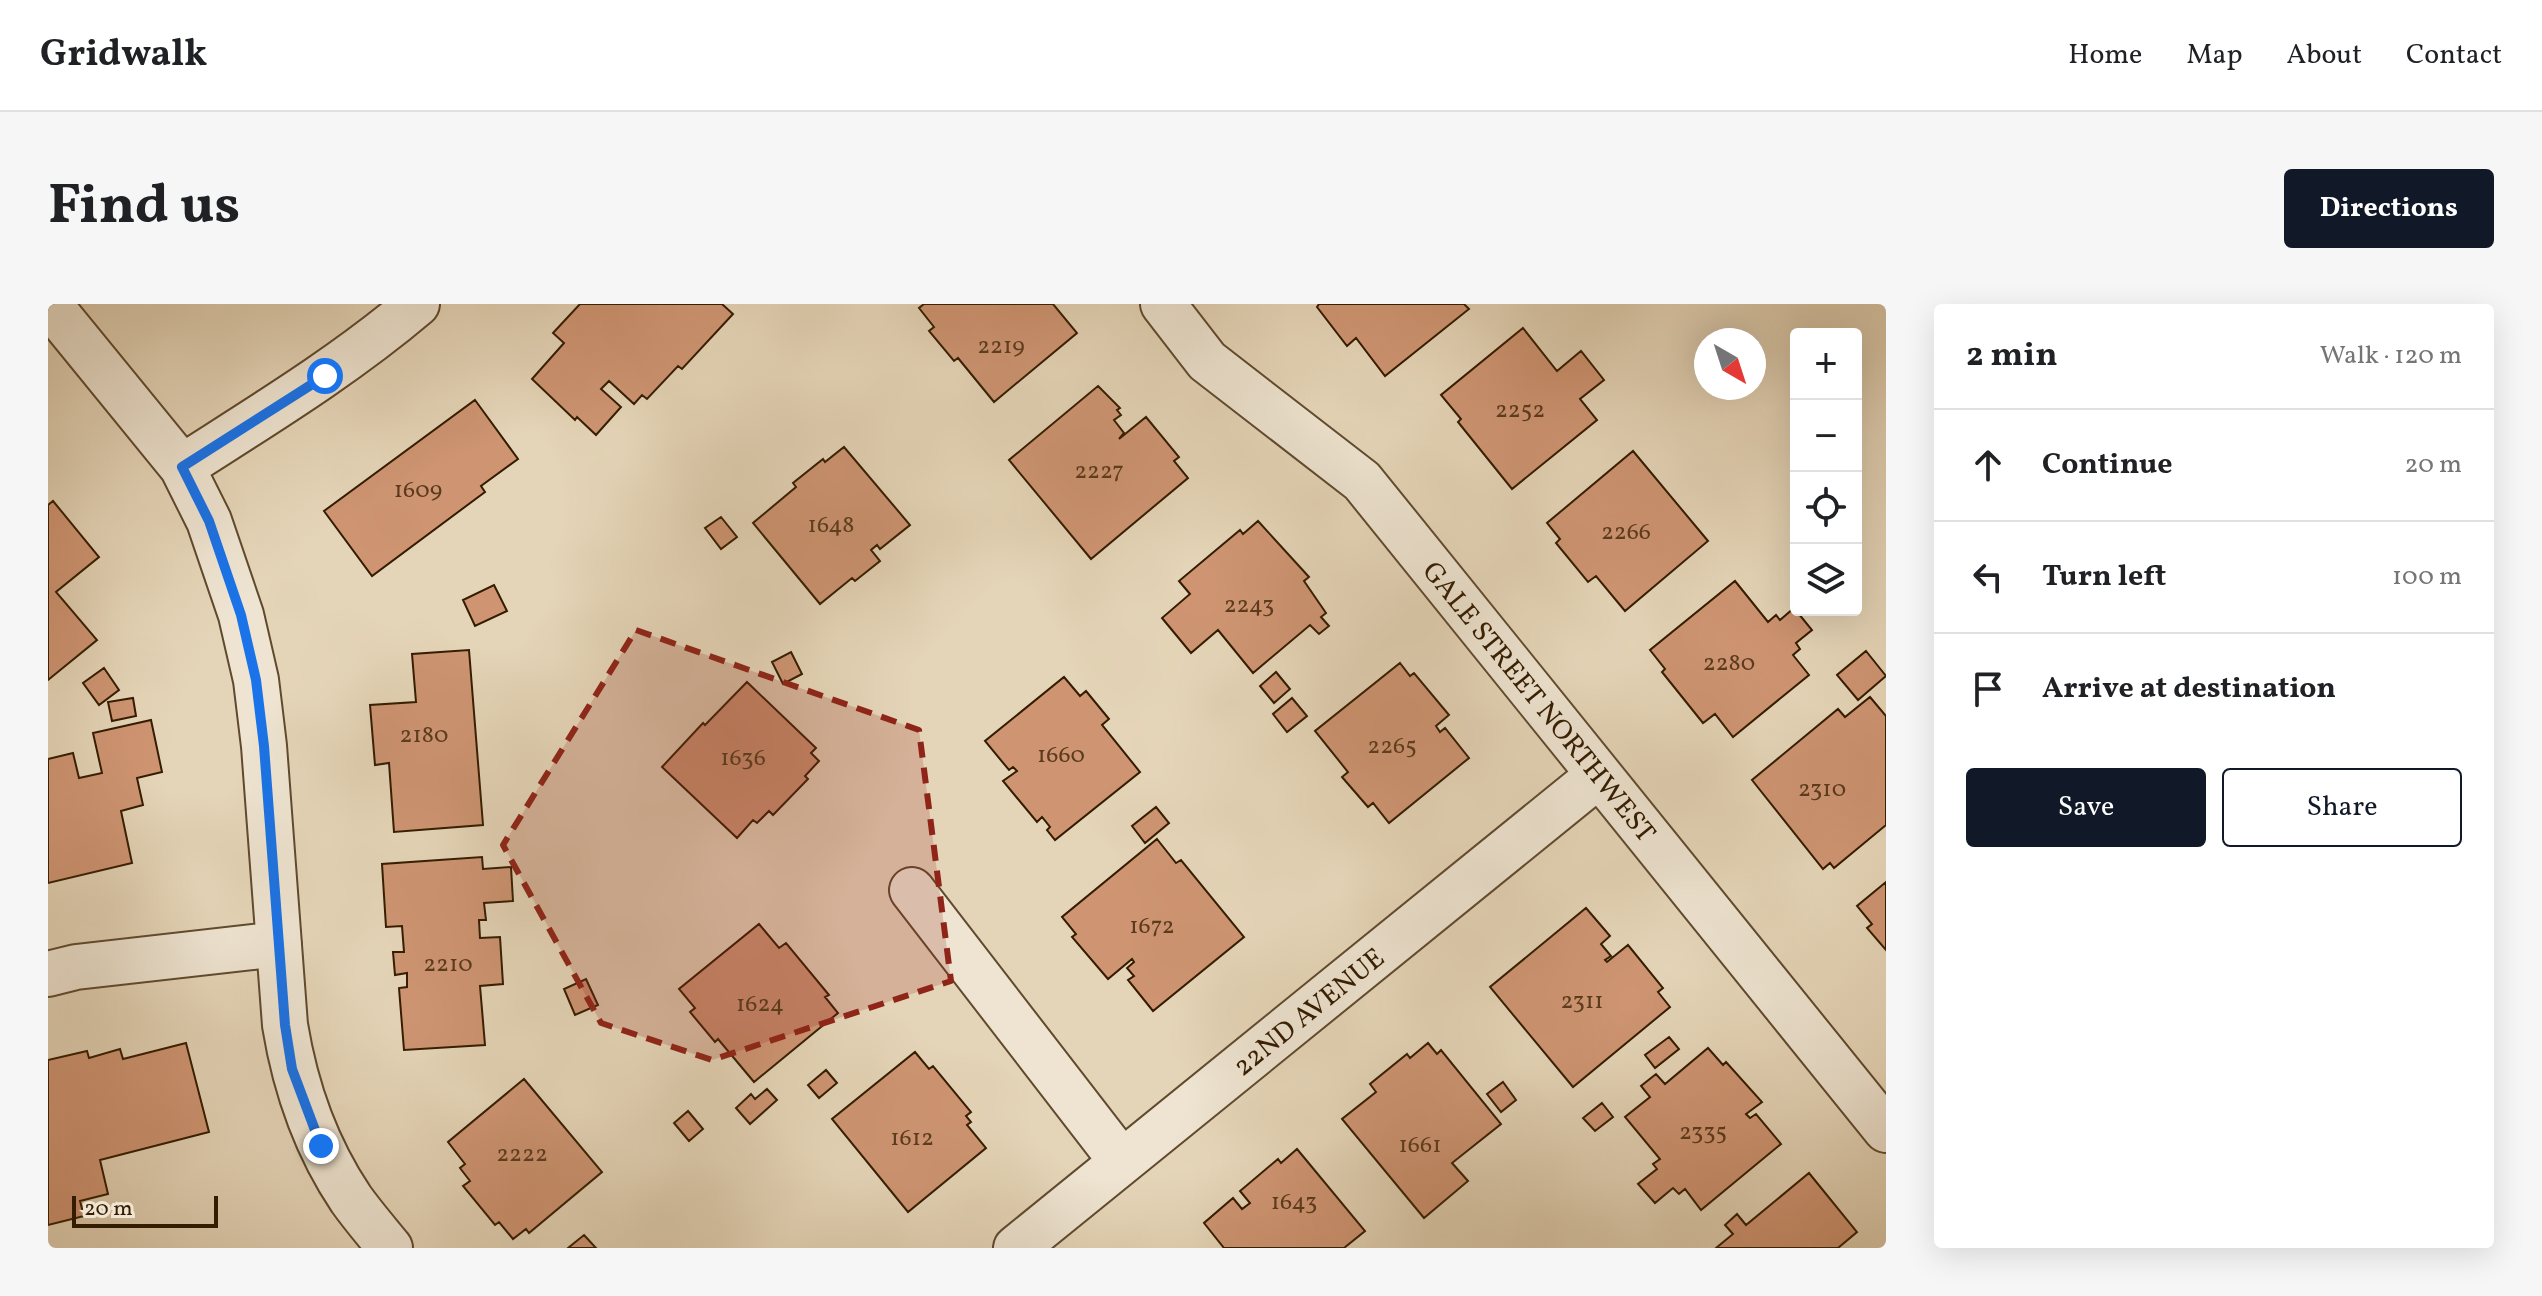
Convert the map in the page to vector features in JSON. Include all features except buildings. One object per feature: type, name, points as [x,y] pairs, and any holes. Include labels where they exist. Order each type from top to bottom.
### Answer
[{"type":"street","points":[[49,304],[182,467],[209,521],[241,615],[256,680],[264,746],[285,1025],[292,1069],[321,1146],[352,1200],[390,1248]]},
{"type":"street","points":[[182,467],[325,376],[417,304]]},
{"type":"street","name":"GALE STREET NORTHWEST","points":[[1163,304],[1207,361],[1362,481],[1886,1130]]},
{"type":"street","name":"22ND AVENUE","points":[[1016,1248],[1599,775]]},
{"type":"street","points":[[912,890],[1122,1162]]},
{"type":"street","points":[[48,974],[76,967],[279,944]]},
{"type":"highlighted area","points":[[636,630],[919,730],[951,981],[712,1060],[601,1023],[503,845]]},
{"type":"route","points":[[321,1146],[292,1069],[285,1025],[264,746],[256,680],[241,615],[209,521],[182,467],[325,376]]}]
